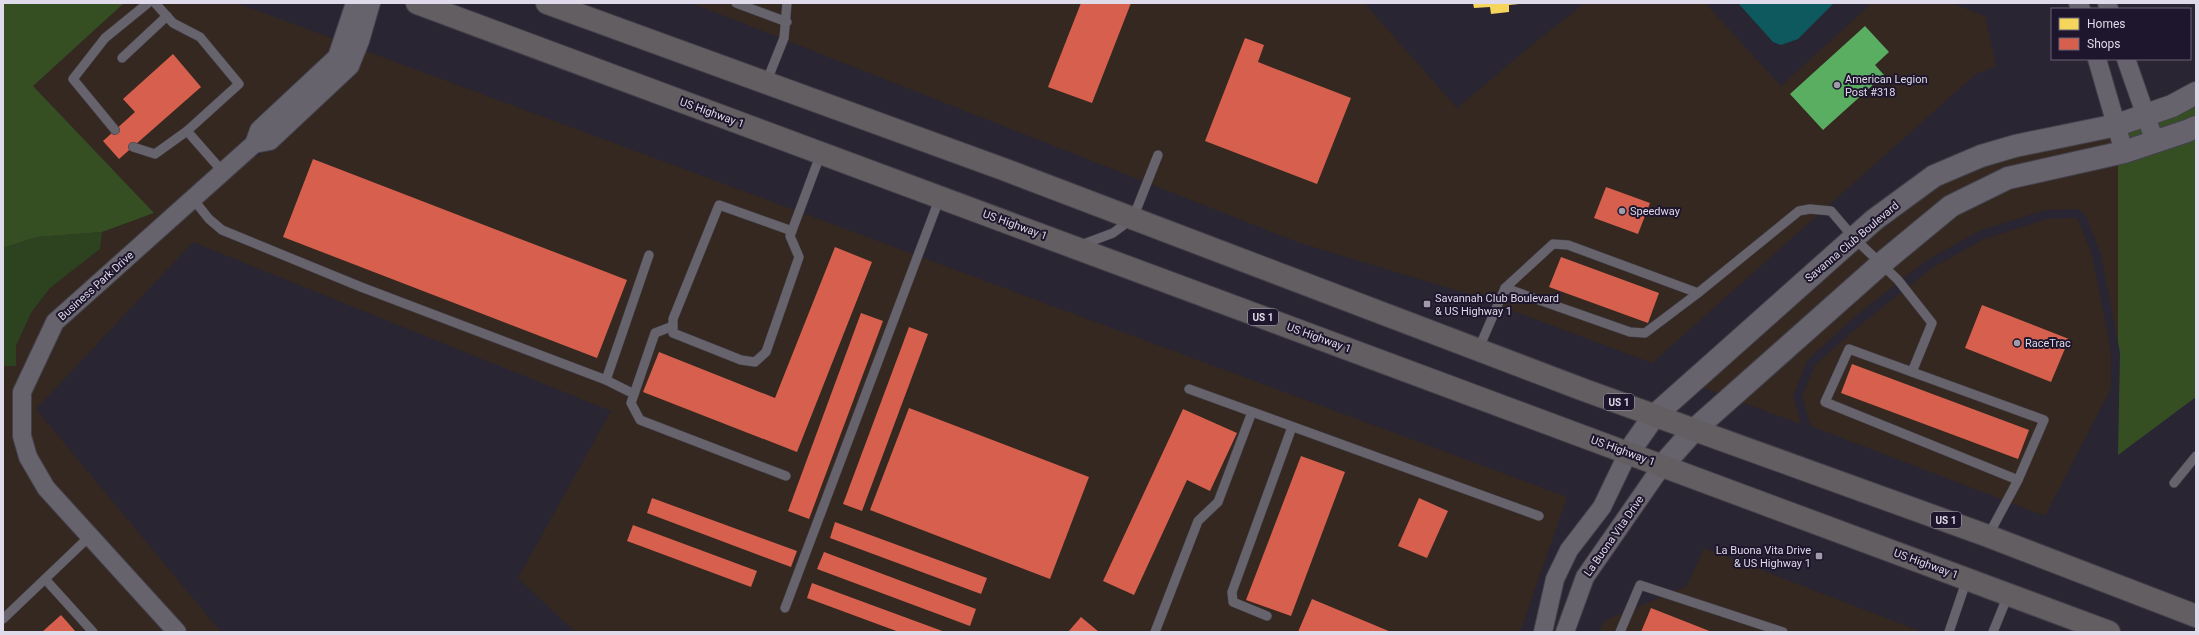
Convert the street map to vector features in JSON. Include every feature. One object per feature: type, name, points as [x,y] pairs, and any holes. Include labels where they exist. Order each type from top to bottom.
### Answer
[{"type":"main road","name":"US Highway 1","points":[[417,3],[2109,632]]},
{"type":"main road","name":"US 1","points":[[547,3],[1003,169],[1479,348],[1654,416],[1988,536],[2196,616]]},
{"type":"street","name":"Business Park Drive","points":[[294,109],[337,57],[355,3]]},
{"type":"street","name":"Business Park Drive","points":[[177,632],[46,488],[28,457],[22,436],[22,392],[55,322],[254,144],[259,130],[294,109],[350,66],[360,42],[371,3]]},
{"type":"street","points":[[2097,60],[2124,152]]},
{"type":"street","points":[[2126,60],[2155,142]]},
{"type":"street","name":"Savanna Club Boulevard","points":[[1628,453],[1654,416],[1874,220],[1934,176],[1981,156],[2015,146],[2117,125],[2146,116],[2172,106],[2196,93]]},
{"type":"street","points":[[1662,466],[1694,430],[1882,262],[1950,206],[2008,178],[2124,152],[2196,127]]},
{"type":"street","points":[[1543,632],[1555,579],[1569,550],[1602,507],[1628,453]]},
{"type":"street","name":"La Buona Vita Drive","points":[[1565,632],[1585,577],[1662,466]]},
{"type":"lane","points":[[115,130],[79,89],[73,79],[105,38],[148,3]]},
{"type":"lane","points":[[133,148],[155,154],[187,131],[238,84],[200,37],[173,23],[155,3]]},
{"type":"lane","points":[[736,3],[787,22]]},
{"type":"lane","points":[[766,83],[784,38],[787,22],[787,3]]},
{"type":"lane","points":[[122,58],[167,16]]},
{"type":"lane","points":[[187,131],[223,172]]},
{"type":"lane","points":[[792,231],[719,205],[674,319],[673,333],[741,360],[755,362],[766,352],[799,257],[790,236],[792,231],[821,153]]},
{"type":"lane","points":[[1074,247],[1113,233],[1132,218],[1158,155]]},
{"type":"lane","points":[[785,608],[940,197]]},
{"type":"lane","points":[[192,199],[209,219],[222,230],[361,287],[606,380],[634,394]]},
{"type":"lane","points":[[1505,288],[1630,332],[1645,333],[1698,293],[1799,211],[1810,208],[1831,211],[1854,238],[1882,262],[1932,322],[1912,372]]},
{"type":"lane","points":[[1479,348],[1505,288],[1552,244],[1568,245],[1698,293]]},
{"type":"lane","points":[[606,380],[649,255]]},
{"type":"lane","points":[[673,326],[655,333],[631,403],[640,420],[786,476]]},
{"type":"lane","points":[[1988,536],[2018,480],[2044,420],[1849,349],[1825,402],[2018,480]]},
{"type":"lane","points":[[1189,389],[1539,516]]},
{"type":"lane","points":[[1155,632],[1198,521],[1218,502],[1252,412]]},
{"type":"lane","points":[[1267,616],[1233,602],[1232,592],[1292,427]]},
{"type":"lane","points":[[2174,483],[2196,456]]},
{"type":"lane","points":[[3,619],[90,536]]},
{"type":"lane","points":[[45,579],[93,632]]},
{"type":"lane","points":[[1949,632],[1967,579]]},
{"type":"lane","points":[[1620,632],[1640,585],[1783,632]]},
{"type":"lane","points":[[1993,632],[2008,595]]},
{"type":"shaded area","points":[[3,3],[124,3],[33,86],[154,213],[102,232],[37,237],[3,248]]},
{"type":"shaded area","points":[[124,3],[236,3],[334,39],[329,51],[253,122],[247,136],[242,138],[244,143],[254,154],[259,157],[261,153],[276,148],[356,73],[366,51],[1567,497],[1520,632],[575,632],[518,578],[611,411],[193,242],[36,409],[221,632],[3,632],[3,366],[16,366],[16,346],[31,313],[50,288],[100,249],[102,232],[154,213],[33,86]]},
{"type":"shaded area","points":[[692,3],[1364,3],[1457,108],[1544,35],[1585,3],[1705,3],[1781,86],[1872,3],[1951,3],[1985,16],[1996,66],[1976,74],[1652,363],[1468,294],[1300,243]]},
{"type":"shaded area","points":[[1738,3],[1834,3],[1798,39],[1781,45],[1773,42]]},
{"type":"shaded area","points":[[2196,104],[2196,116],[2183,123],[2118,144],[2127,132]]},
{"type":"shaded area","points":[[2120,134],[2118,144],[2005,169],[1720,394],[1701,387],[1880,227],[1939,184],[1985,165],[2019,155]]},
{"type":"shaded area","points":[[2196,138],[2196,397],[2118,455],[2120,353],[2118,342],[2118,163]]},
{"type":"shaded area","points":[[2118,163],[2118,342],[2101,254],[2086,216],[2079,209],[2046,210],[1981,230],[1927,260],[1853,318],[1807,361],[1793,396],[1801,424],[1741,402],[1889,270],[1956,214],[2012,187]]},
{"type":"shaded area","points":[[2077,218],[2092,255],[2111,352],[2111,388],[2045,516],[1811,426],[1802,397],[1815,365],[1859,326],[1932,268],[1984,239],[2047,219]]},
{"type":"shaded area","points":[[102,232],[100,249],[50,288],[31,313],[16,346],[16,366],[3,366],[3,248],[37,237]]},
{"type":"shaded area","points":[[1704,548],[1922,632],[1600,632],[1604,621],[1687,586]]},
{"type":"building: Homes","points":[[1473,3],[1519,4],[1509,5],[1509,12],[1491,14],[1490,7],[1474,8]]},
{"type":"building: Shops","points":[[1081,3],[1131,3],[1092,103],[1048,87]]},
{"type":"building: Shops","points":[[1245,38],[1264,45],[1258,62],[1351,98],[1317,184],[1205,141]]},
{"type":"building: Shops","points":[[173,54],[201,87],[119,159],[103,141],[135,112],[123,99]]},
{"type":"building: Shops","points":[[313,159],[627,280],[597,358],[283,237]]},
{"type":"building: Shops","name":"Speedway","points":[[1606,187],[1650,203],[1638,234],[1594,218]]},
{"type":"building: Shops","points":[[835,247],[872,262],[797,452],[643,392],[659,352],[775,398]]},
{"type":"building: Shops","points":[[1561,257],[1659,293],[1648,323],[1549,287]]},
{"type":"building: Shops","name":"RaceTrac","points":[[1982,305],[2069,339],[2051,382],[1965,348]]},
{"type":"building: Shops","points":[[861,313],[883,321],[809,519],[788,511]]},
{"type":"building: Shops","points":[[909,327],[928,334],[862,511],[843,504]]},
{"type":"building: Shops","points":[[1852,364],[2029,430],[2018,459],[1841,393]]},
{"type":"building: Shops","points":[[909,408],[1089,477],[1050,579],[870,510]]},
{"type":"building: Shops","points":[[1183,409],[1237,433],[1210,491],[1187,480],[1134,595],[1103,581]]},
{"type":"building: Shops","points":[[1301,456],[1345,472],[1291,616],[1246,600]]},
{"type":"building: Shops","points":[[652,498],[797,551],[791,567],[647,513]]},
{"type":"building: Shops","points":[[1419,498],[1448,511],[1427,558],[1398,546]]},
{"type":"building: Shops","points":[[835,522],[987,578],[981,594],[830,538]]},
{"type":"building: Shops","points":[[633,525],[757,571],[751,587],[627,541]]},
{"type":"building: Shops","points":[[824,552],[976,609],[970,626],[817,569]]},
{"type":"building: Shops","points":[[812,583],[945,632],[899,632],[807,598]]},
{"type":"building: Shops","points":[[1312,599],[1391,632],[1298,632]]},
{"type":"building: Shops","points":[[1651,608],[1712,632],[1641,632]]},
{"type":"building: Shops","points":[[61,615],[76,632],[42,632]]},
{"type":"building: Shops","points":[[1081,617],[1099,632],[1068,632]]},
{"type":"building: Public","name":"American Legion Post #318","points":[[1865,26],[1889,52],[1875,65],[1884,75],[1823,130],[1790,94]]},
{"type":"place","name":"American Legion Post #318","points":[[1837,85]]},
{"type":"place","name":"Speedway","points":[[1622,211]]},
{"type":"place","name":"Savannah Club Boulevard & US Highway 1","points":[[1427,304]]},
{"type":"place","name":"RaceTrac","points":[[2017,343]]},
{"type":"place","name":"La Buona Vita Drive & US Highway 1","points":[[1819,556]]}]
